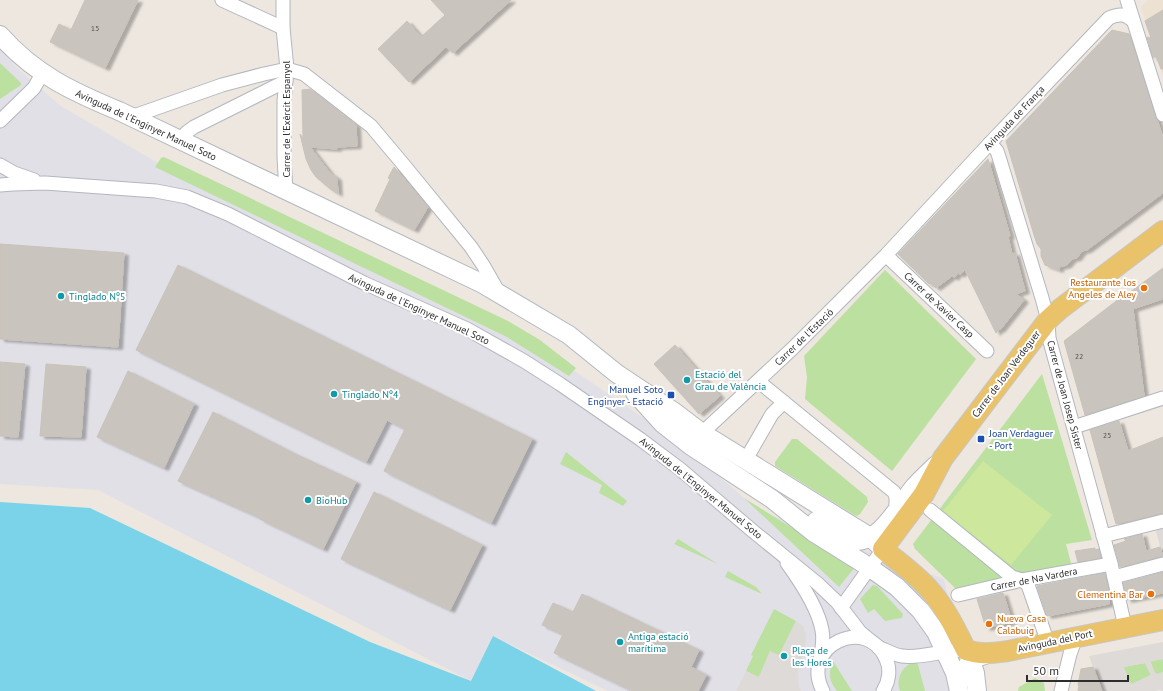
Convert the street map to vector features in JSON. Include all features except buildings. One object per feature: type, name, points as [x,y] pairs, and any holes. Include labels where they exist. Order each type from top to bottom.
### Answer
[{"type":"main road","name":"Avinguda de l'Enginyer Manuel Soto","points":[[0,35],[22,58],[42,74],[79,94],[180,140],[481,283],[569,335],[616,373],[702,433],[876,543],[926,586],[934,595],[975,655]]},
{"type":"main road","name":"Carrer de Joan Verdeguer","points":[[876,543],[924,494],[943,458],[1048,320],[1060,309],[1163,231]]},
{"type":"main road","name":"Avinguda de l'Enginyer Manuel Soto","points":[[616,373],[662,424],[691,446],[772,499],[813,532],[869,567],[897,587],[921,611],[936,632],[946,652],[959,687]]},
{"type":"main road","points":[[772,499],[820,522],[851,540],[856,542],[863,541],[876,543],[883,527],[914,487],[943,458]]},
{"type":"main road","name":"Avinguda del Port","points":[[975,655],[1048,643],[1163,620]]},
{"type":"main road","points":[[959,687],[960,676],[975,655]]},
{"type":"main road","points":[[975,655],[977,691]]},
{"type":"street","points":[[222,0],[283,28]]},
{"type":"street","name":"Carrer de l'Exèrcit Espanyol","points":[[282,0],[286,75],[284,157],[286,191]]},
{"type":"street","points":[[1127,0],[1163,116]]},
{"type":"street","name":"Avinguda de França","points":[[888,257],[990,143],[1109,18],[1123,14],[1133,21]]},
{"type":"street","points":[[0,121],[34,88],[42,74]]},
{"type":"street","points":[[131,117],[222,85],[286,75],[304,74],[371,126],[470,247],[483,265],[499,294]]},
{"type":"street","points":[[180,140],[187,132],[286,75]]},
{"type":"street","name":"Carrer de Joan Josep Sister","points":[[990,143],[999,157],[1048,320],[1049,338],[1104,536],[1125,627]]},
{"type":"street","name":"Avinguda de l'Enginyer Manuel Soto","points":[[0,165],[14,173],[45,183]]},
{"type":"street","name":"Avinguda de l'Enginyer Manuel Soto","points":[[0,185],[45,183],[156,191],[187,197],[228,214],[364,283],[467,329],[524,361],[554,380],[640,439],[680,469],[754,532],[817,582],[841,608],[860,632],[875,644]]},
{"type":"street","name":"Carrer de Xavier Casp","points":[[888,257],[987,351]]},
{"type":"street","name":"Carrer de l'Estació","points":[[702,433],[888,257]]},
{"type":"street","points":[[758,381],[894,492],[896,497],[896,512]]},
{"type":"street","points":[[1074,427],[1163,398]]},
{"type":"street","points":[[745,461],[772,414],[784,402]]},
{"type":"street","points":[[930,510],[1012,577],[1022,580],[1028,585],[1048,643]]},
{"type":"street","points":[[1104,536],[1163,521]]},
{"type":"street","points":[[841,608],[869,567],[876,543]]},
{"type":"street","name":"Avinguda de l'Enginyer Manuel Soto","points":[[770,544],[788,564],[800,581],[819,620],[822,631],[822,649],[820,659]]},
{"type":"street","name":"Carrer de Na Vardera","points":[[958,595],[1022,580],[1111,564]]},
{"type":"street","points":[[1114,577],[1163,564]]},
{"type":"street","points":[[823,691],[819,680],[818,670],[820,659],[827,649],[836,641],[848,637],[860,638],[901,656],[946,652]]},
{"type":"street","points":[[1062,691],[1070,654],[1076,637]]},
{"type":"street","points":[[875,644],[884,654],[888,662],[896,691]]},
{"type":"street","name":"Avinguda del Port","points":[[946,652],[956,650],[975,655]]},
{"type":"street","points":[[883,691],[887,686],[889,674],[888,662]]},
{"type":"shaded area","points":[[1148,0],[1163,0],[1163,77],[1141,7]]},
{"type":"shaded area","points":[[0,49],[17,68],[61,106],[163,166],[538,346],[683,445],[759,511],[944,579],[967,691],[608,691],[493,636],[471,681],[98,490],[0,484]]},
{"type":"shaded area","points":[[1163,521],[1163,558],[1154,523]]},
{"type":"shaded area","name":"Plaça de les Hores","points":[[796,621],[803,626],[806,635],[805,646],[798,670],[799,686],[801,691],[736,691],[746,671],[759,677],[770,651],[779,655]]},
{"type":"shaded area","points":[[1163,642],[1163,659],[1150,662],[1155,673],[1158,674],[1163,672],[1163,691],[1102,691],[1089,656]],"holes":[[[1145,663],[1151,675],[1131,684],[1124,667]]]},
{"type":"green space","points":[[0,63],[21,83],[21,85],[0,99]]},
{"type":"green space","points":[[164,157],[508,321],[540,340],[576,368],[569,376],[507,337],[155,167],[161,158]]},
{"type":"green space","points":[[885,270],[976,359],[892,471],[805,399],[807,377],[804,356]]},
{"type":"green space","points":[[1042,374],[1092,540],[1066,544],[1072,567],[960,593],[915,549],[913,544]]},
{"type":"green space","points":[[792,439],[797,439],[867,497],[868,502],[860,514],[857,516],[854,515],[775,466],[775,462]]},
{"type":"green space","points":[[566,452],[627,501],[623,506],[599,493],[602,485],[560,464]]},
{"type":"green space","points":[[983,461],[1052,515],[1011,565],[943,511]]},
{"type":"green space","points":[[744,498],[855,567],[839,587]]},
{"type":"green space","points":[[678,539],[718,564],[674,544]]},
{"type":"green space","points":[[728,571],[756,587],[762,594],[725,577]]},
{"type":"green space","points":[[873,585],[877,586],[903,614],[902,618],[885,621],[874,609],[868,613],[860,599]]},
{"type":"green space","points":[[774,609],[796,621],[779,656],[770,651],[759,678],[746,671],[753,656],[751,655]]},
{"type":"green space","points":[[1163,659],[1163,672],[1158,674],[1155,673],[1150,661]]},
{"type":"green space","points":[[833,661],[852,691],[837,691],[834,688],[830,677],[830,669]]},
{"type":"green space","points":[[917,661],[925,691],[900,691],[899,677],[901,672],[908,665]]},
{"type":"green space","points":[[1145,663],[1151,675],[1131,685],[1123,667]]},
{"type":"green space","points":[[1035,678],[1044,683],[1045,691],[1018,691],[1019,687]]},
{"type":"water","points":[[0,502],[90,508],[370,642],[471,681],[493,636],[596,691],[0,691]]},
{"type":"place","name":"Restaurante los Angeles de Aley","points":[[1144,288]]},
{"type":"place","name":"Tinglado Nº5","points":[[61,296]]},
{"type":"place","name":"Estació del Grau de València","points":[[687,380]]},
{"type":"place","name":"Tinglado Nº4","points":[[334,394]]},
{"type":"place","name":"Manuel Soto Enginyer - Estació","points":[[671,395]]},
{"type":"place","name":"Joan Verdaguer - Port","points":[[981,439]]},
{"type":"place","name":"BioHub","points":[[308,500]]},
{"type":"place","name":"Clementina Bar","points":[[1151,594]]},
{"type":"place","name":"Nueva Casa Calabuig","points":[[989,624]]},
{"type":"place","name":"Antiga estació marítima","points":[[620,642]]},
{"type":"place","name":"Plaça de les Hores","points":[[784,656]]}]
